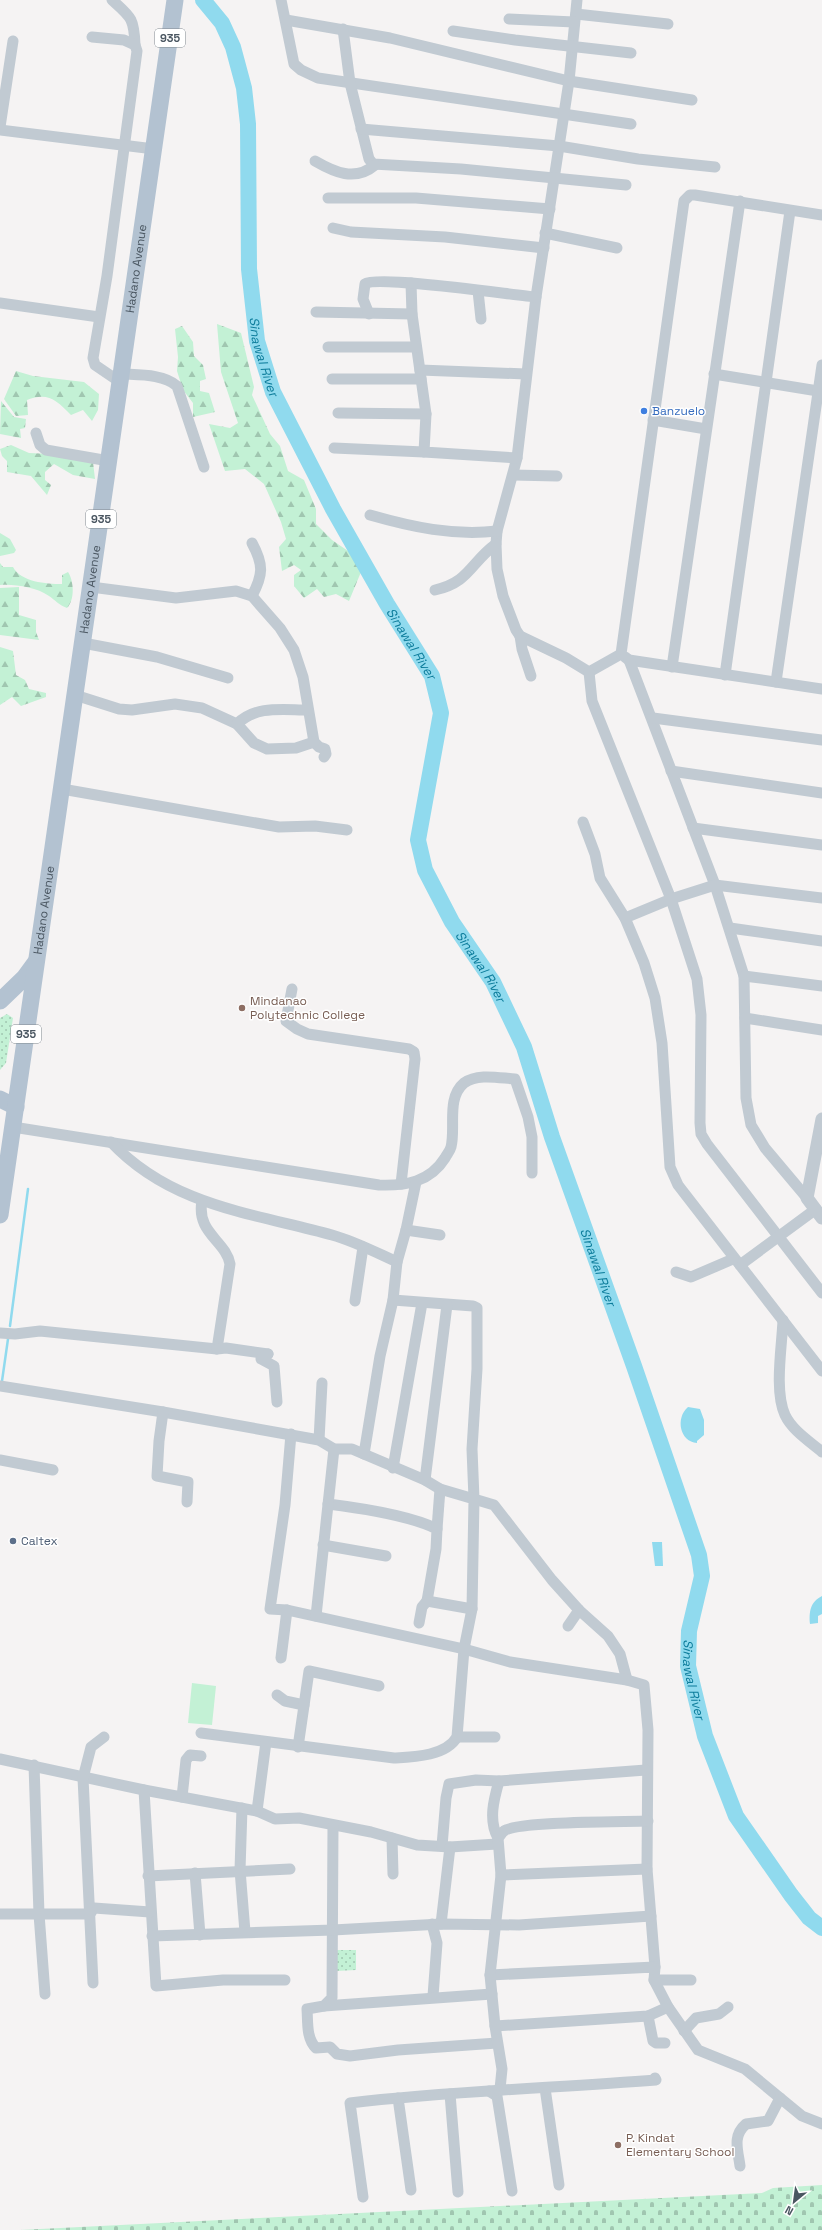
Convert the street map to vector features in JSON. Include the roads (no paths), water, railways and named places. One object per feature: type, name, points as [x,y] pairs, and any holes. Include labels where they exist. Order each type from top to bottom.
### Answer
[{"type":"main road","name":"Hadano Avenue","points":[[0,1215],[175,0]]},
{"type":"main road","points":[[0,1001],[24,978],[36,961]]},
{"type":"main road","points":[[0,1099],[16,1107]]},
{"type":"street","points":[[112,0],[132,20],[134,25],[137,58],[123,145],[107,276],[99,317],[94,363],[121,378],[161,378],[169,380],[177,386],[204,467]]},
{"type":"street","points":[[281,0],[294,64],[301,70],[318,78],[631,124]]},
{"type":"street","points":[[531,676],[522,649],[520,636],[508,615],[497,569],[496,544],[497,531],[517,458],[536,297],[569,81],[571,47],[577,0]]},
{"type":"street","points":[[510,19],[575,18],[668,24]]},
{"type":"street","points":[[286,20],[390,38],[569,81],[692,100]]},
{"type":"street","points":[[343,29],[350,83],[369,159],[375,165]]},
{"type":"street","points":[[453,31],[571,47],[631,53]]},
{"type":"street","points":[[92,37],[124,40],[135,45]]},
{"type":"street","points":[[12,41],[0,129],[154,149]]},
{"type":"street","points":[[361,129],[559,146],[638,159],[715,167]]},
{"type":"street","points":[[315,161],[344,175],[362,172],[375,165],[461,169],[626,185]]},
{"type":"street","points":[[815,1207],[765,1148],[751,1125],[746,1098],[744,976],[730,928],[715,885],[671,771],[653,718],[625,657],[653,420],[684,201],[686,197],[695,195],[822,215]]},
{"type":"street","points":[[328,198],[416,198],[550,209]]},
{"type":"street","points":[[672,667],[740,201]]},
{"type":"street","points":[[725,675],[790,210]]},
{"type":"street","points":[[333,228],[351,232],[445,237],[544,248]]},
{"type":"street","points":[[545,233],[617,248]]},
{"type":"street","points":[[369,314],[363,292],[363,288],[368,282],[411,283],[536,297]]},
{"type":"street","points":[[411,283],[412,314],[426,414],[424,452]]},
{"type":"street","points":[[478,291],[481,319]]},
{"type":"street","points":[[0,304],[99,317]]},
{"type":"street","points":[[316,312],[412,314]]},
{"type":"street","points":[[328,347],[416,347]]},
{"type":"street","points":[[776,682],[817,444],[818,391],[822,365]]},
{"type":"street","points":[[332,379],[420,374],[526,374]]},
{"type":"street","points":[[714,374],[818,391]]},
{"type":"street","points":[[338,413],[426,414]]},
{"type":"street","points":[[653,420],[706,429]]},
{"type":"street","points":[[36,433],[40,445],[46,450],[109,461]]},
{"type":"street","points":[[334,448],[517,458]]},
{"type":"street","points":[[513,475],[557,476]]},
{"type":"street","points":[[370,515],[410,526],[435,530],[461,533],[497,531]]},
{"type":"street","points":[[252,544],[262,568],[260,580],[252,596]]},
{"type":"street","points":[[435,590],[463,579],[479,558],[496,544]]},
{"type":"street","points":[[91,587],[176,598],[236,590],[252,596],[283,632],[294,650],[303,677],[314,742],[319,747],[326,749],[324,757]]},
{"type":"street","points":[[520,636],[566,658],[588,672],[592,701],[671,899],[694,967],[700,993],[699,1111],[701,1134],[707,1144],[780,1236],[822,1293]]},
{"type":"street","points":[[83,644],[157,657],[228,678]]},
{"type":"street","points":[[588,672],[625,657],[672,667],[822,689]]},
{"type":"street","points":[[75,696],[119,709],[132,710],[175,704],[191,705],[215,713],[237,724],[254,744],[267,749],[296,748],[314,742]]},
{"type":"street","points":[[237,724],[247,715],[258,711],[308,710]]},
{"type":"street","points":[[653,718],[822,740]]},
{"type":"street","points":[[671,771],[822,793]]},
{"type":"street","points":[[62,789],[280,827],[316,826],[347,830]]},
{"type":"street","points":[[584,822],[595,854],[600,878],[606,889],[619,906],[625,918],[646,969],[657,1009],[662,1044],[672,1171],[678,1185],[736,1262],[822,1371]]},
{"type":"street","points":[[693,828],[822,845]]},
{"type":"street","points":[[625,918],[671,899],[715,885],[822,898]]},
{"type":"street","points":[[730,928],[822,941]]},
{"type":"street","points":[[744,976],[822,986]]},
{"type":"street","points":[[292,989],[286,1021],[297,1029],[314,1035],[409,1049],[414,1052],[415,1059],[401,1184]]},
{"type":"street","points":[[745,1018],[822,1030]]},
{"type":"street","points":[[13,1126],[379,1185],[401,1184],[416,1182],[432,1173],[451,1148],[456,1095],[464,1083],[479,1077],[515,1079],[528,1117],[532,1137],[532,1174]]},
{"type":"street","points":[[676,1272],[691,1276],[736,1262],[780,1236],[815,1207],[822,1119]]},
{"type":"street","points":[[111,1142],[141,1169],[202,1201],[253,1216],[333,1235],[396,1262]]},
{"type":"street","points":[[364,1454],[380,1356],[393,1300],[396,1262],[406,1230],[416,1182]]},
{"type":"street","points":[[202,1201],[201,1212],[206,1228],[220,1247],[228,1254],[230,1264],[217,1349]]},
{"type":"street","points":[[406,1230],[440,1235]]},
{"type":"street","points":[[355,1301],[363,1247]]},
{"type":"street","points":[[201,1733],[298,1747],[394,1758],[405,1758],[434,1753],[453,1744],[457,1737],[464,1649],[472,1609],[474,1499],[472,1449],[478,1309],[473,1306],[393,1300]]},
{"type":"street","points":[[393,1468],[422,1303]]},
{"type":"street","points":[[425,1480],[447,1305]]},
{"type":"street","points":[[783,1320],[780,1380],[781,1398],[785,1415],[794,1428],[822,1452]]},
{"type":"street","points":[[0,1333],[12,1334],[40,1331],[217,1349],[226,1348],[268,1354],[261,1359],[274,1366],[277,1402]]},
{"type":"street","points":[[319,1440],[322,1383]]},
{"type":"street","points":[[0,1386],[163,1412],[319,1440],[334,1449],[352,1450],[364,1454],[393,1468],[425,1480],[440,1489],[494,1504],[531,1555],[579,1610],[608,1636],[614,1644],[625,1667],[628,1680]]},
{"type":"street","points":[[163,1412],[159,1441],[157,1476],[188,1482],[187,1502]]},
{"type":"street","points":[[291,1434],[284,1504],[270,1609],[287,1610],[316,1616],[464,1649],[510,1662],[628,1680],[644,1685],[648,1723],[646,1770],[648,1821],[647,1869],[655,1967],[654,1980],[668,2007],[698,2050],[745,2069],[802,2116],[822,2124]]},
{"type":"street","points":[[316,1616],[334,1449]]},
{"type":"street","points":[[0,1460],[53,1470]]},
{"type":"street","points":[[419,1623],[422,1607],[427,1601],[436,1549],[436,1529],[440,1489]]},
{"type":"street","points":[[328,1504],[366,1509],[422,1522],[436,1529]]},
{"type":"street","points":[[323,1545],[386,1556]]},
{"type":"street","points":[[427,1601],[472,1609]]},
{"type":"street","points":[[281,1658],[287,1610]]},
{"type":"street","points":[[568,1626],[579,1610]]},
{"type":"street","points":[[298,1747],[309,1671],[379,1686]]},
{"type":"street","points":[[277,1695],[286,1701],[304,1706]]},
{"type":"street","points":[[93,1982],[82,1778],[91,1747],[104,1737]]},
{"type":"street","points":[[457,1737],[495,1737]]},
{"type":"street","points":[[257,1811],[266,1742]]},
{"type":"street","points":[[182,1797],[184,1767],[187,1756],[201,1756]]},
{"type":"street","points":[[0,1759],[34,1765],[82,1778],[257,1811],[275,1819],[299,1818],[371,1832],[417,1845],[446,1847],[498,1841]]},
{"type":"street","points":[[34,1765],[39,1914],[45,1994]]},
{"type":"street","points":[[432,1996],[437,1943],[437,1924],[446,1847],[446,1798],[449,1784],[476,1780],[499,1781],[646,1770]]},
{"type":"street","points":[[499,1781],[492,1806],[494,1831],[498,1841],[501,1875],[497,1925],[490,1975],[497,2043],[502,2069],[500,2090]]},
{"type":"street","points":[[144,1790],[150,1912],[156,1986],[230,1980],[285,1980]]},
{"type":"street","points":[[242,1808],[240,1870],[245,1932]]},
{"type":"street","points":[[498,1841],[504,1831],[508,1829],[533,1825],[648,1821]]},
{"type":"street","points":[[324,2006],[332,1998],[334,1826]]},
{"type":"street","points":[[392,1838],[393,1874]]},
{"type":"street","points":[[148,1876],[240,1870],[290,1869]]},
{"type":"street","points":[[501,1875],[647,1869]]},
{"type":"street","points":[[195,1873],[200,1935]]},
{"type":"street","points":[[90,1914],[94,1908],[150,1912]]},
{"type":"street","points":[[0,1914],[90,1914]]},
{"type":"street","points":[[152,1936],[333,1930],[437,1924],[489,1923],[497,1925],[651,1916]]},
{"type":"street","points":[[490,1975],[655,1967]]},
{"type":"street","points":[[654,1980],[691,1980]]},
{"type":"street","points":[[492,1994],[432,1996],[324,2006],[307,2009],[310,2037],[316,2048],[330,2047],[337,2054],[350,2056],[398,2050],[497,2043]]},
{"type":"street","points":[[495,2026],[648,2016],[668,2007]]},
{"type":"street","points":[[684,2031],[696,2018],[719,2014],[728,2007]]},
{"type":"street","points":[[648,2016],[653,2041],[656,2043],[665,2043]]},
{"type":"street","points":[[363,2197],[350,2104],[398,2098],[500,2090],[656,2080],[655,2078]]},
{"type":"street","points":[[544,2088],[559,2185]]},
{"type":"street","points":[[488,2091],[497,2096],[512,2191]]},
{"type":"street","points":[[450,2094],[458,2192]]},
{"type":"street","points":[[398,2098],[410,2190]]},
{"type":"street","points":[[740,2166],[736,2141],[738,2133],[746,2124],[768,2120],[780,2098]]},
{"type":"water","points":[[688,1407],[700,1409],[704,1420],[704,1435],[697,1441],[697,1443],[691,1442],[683,1434],[681,1429],[682,1417]]},
{"type":"water","points":[[652,1542],[662,1542],[663,1566],[655,1566]]},
{"type":"water","points":[[822,1596],[822,1614],[818,1616],[818,1623],[810,1624],[811,1608],[815,1601]]},
{"type":"waterway","name":"Sinawal River","points":[[203,0],[222,23],[233,47],[244,88],[248,124],[249,269],[257,341],[273,392],[333,509],[387,604],[432,676],[441,713],[418,840],[425,870],[452,922],[493,982],[524,1047],[552,1137],[634,1366],[699,1555],[702,1576],[689,1631],[688,1666],[705,1736],[736,1816],[791,1895],[809,1918],[822,1928]]},
{"type":"waterway","points":[[10,1326],[28,1189]]},
{"type":"waterway","points":[[2,1381],[8,1339]]},
{"type":"place","name":"Banzuelo","points":[[644,411]]},
{"type":"place","name":"Mindanao Polytechnic College","points":[[242,1008]]},
{"type":"place","name":"Caltex","points":[[13,1541]]},
{"type":"place","name":"P. Kindat Elementary School","points":[[618,2145]]}]
